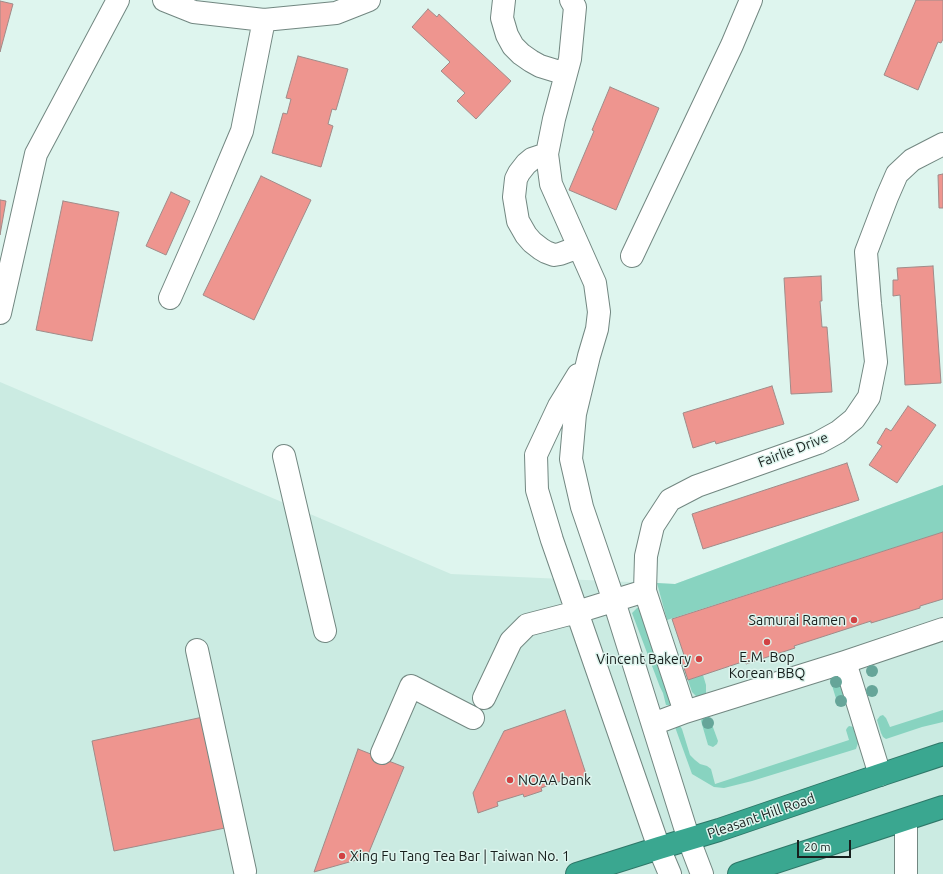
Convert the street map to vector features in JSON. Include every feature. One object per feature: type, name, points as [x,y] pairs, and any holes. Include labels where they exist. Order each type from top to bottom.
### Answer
[{"type":"highway","name":"Pleasant Hill Road","points":[[577,874],[689,840],[943,754]]},
{"type":"highway","points":[[739,874],[943,808]]},
{"type":"street","points":[[0,314],[36,154],[118,0]]},
{"type":"street","points":[[164,0],[194,12],[264,20],[313,8],[336,13],[369,0]]},
{"type":"street","points":[[504,0],[502,18],[507,35],[514,46],[531,62],[566,74]]},
{"type":"street","points":[[571,0],[575,7],[570,59],[554,119],[547,154],[551,184],[595,283],[599,312],[597,329],[575,414],[571,459],[582,507],[614,600],[689,840],[702,874]]},
{"type":"street","points":[[632,256],[732,45],[751,0]]},
{"type":"street","points":[[170,298],[242,131],[264,20]]},
{"type":"street","name":"Fairlie Drive","points":[[685,712],[645,591],[646,556],[653,526],[670,500],[697,486],[818,443],[838,432],[854,420],[869,397],[876,362],[866,252],[897,174],[912,160],[943,144]]},
{"type":"street","points":[[547,154],[532,159],[526,164],[516,178],[514,198],[518,221],[532,242],[546,252],[554,255],[579,247]]},
{"type":"street","points":[[589,356],[559,406],[536,455],[537,490],[552,540],[659,848],[670,874]]},
{"type":"street","points":[[284,456],[325,631]]},
{"type":"street","points":[[484,698],[511,641],[527,625],[577,612],[645,591]]},
{"type":"street","points":[[653,724],[685,712],[845,662],[943,629]]},
{"type":"street","points":[[197,650],[245,871]]},
{"type":"street","points":[[845,662],[880,775]]},
{"type":"street","points":[[382,753],[411,686],[473,718]]},
{"type":"street","points":[[906,820],[906,874]]},
{"type":"shaded area","points":[[0,382],[451,574],[675,584],[943,485],[943,874],[0,874]]},
{"type":"green space","points":[[943,485],[943,532],[667,620],[657,583],[675,584]]},
{"type":"green space","points":[[639,608],[672,703],[670,705],[666,705],[663,693],[632,613]]},
{"type":"green space","points":[[703,675],[706,685],[706,693],[704,697],[697,697],[692,692],[688,680]]},
{"type":"green space","points":[[836,675],[838,676],[847,702],[846,705],[843,706],[838,705],[830,679]]},
{"type":"green space","points":[[943,710],[943,722],[922,727],[886,739],[881,733],[877,720],[883,715],[890,727]]},
{"type":"green space","points":[[704,716],[708,716],[710,719],[718,741],[713,747],[708,745],[701,721]]},
{"type":"green space","points":[[680,726],[682,729],[690,755],[700,764],[711,769],[715,784],[849,740],[846,730],[849,726],[854,727],[859,740],[856,749],[752,781],[724,788],[714,787],[692,774],[675,727]]},
{"type":"building","points":[[916,0],[943,0],[943,39],[941,43],[938,42],[918,90],[884,75]]},
{"type":"building","points":[[0,1],[13,4],[0,52]]},
{"type":"building","points":[[428,9],[437,17],[439,14],[511,81],[476,119],[457,101],[465,93],[441,71],[450,62],[412,27]]},
{"type":"building","points":[[298,56],[348,69],[336,110],[332,109],[328,124],[333,126],[321,167],[272,153],[283,113],[287,114],[291,99],[286,98]]},
{"type":"building","points":[[610,87],[659,108],[616,210],[569,190],[594,131],[592,130]]},
{"type":"building","points":[[943,174],[943,208],[939,208],[938,175]]},
{"type":"building","points":[[261,176],[311,200],[254,320],[203,295]]},
{"type":"building","points":[[171,192],[190,201],[166,255],[146,246]]},
{"type":"building","points":[[0,200],[6,201],[0,235]]},
{"type":"building","points":[[63,201],[119,212],[92,341],[36,330]]},
{"type":"building","points":[[933,266],[941,383],[905,385],[900,295],[893,296],[893,280],[898,280],[897,268]]},
{"type":"building","points":[[821,276],[822,301],[820,301],[822,327],[827,327],[832,392],[791,394],[784,278]]},
{"type":"building","points":[[772,386],[784,424],[716,444],[715,441],[693,448],[683,413]]},
{"type":"building","points":[[908,406],[936,425],[897,483],[869,465],[882,446],[877,443],[886,428],[891,431]]},
{"type":"building","points":[[847,463],[859,500],[703,549],[692,514]]},
{"type":"building","points":[[943,532],[943,599],[920,606],[920,608],[871,623],[871,621],[794,646],[795,648],[746,664],[745,661],[688,680],[680,656],[684,655],[672,619]]},
{"type":"building","points":[[565,710],[587,777],[568,783],[567,779],[541,788],[542,791],[524,797],[523,794],[497,802],[498,806],[478,813],[473,793],[504,731]]},
{"type":"building","points":[[203,717],[225,828],[114,851],[92,741]]},
{"type":"building","points":[[358,749],[404,767],[367,857],[314,872]]},
{"type":"place","name":"Samurai Ramen","points":[[854,620]]},
{"type":"place","name":"E.M. Bop Korean BBQ","points":[[767,642]]},
{"type":"place","name":"Vincent Bakery","points":[[699,659]]},
{"type":"place","name":"NOAA bank","points":[[510,780]]},
{"type":"place","name":"Xing Fu Tang Tea Bar | Taiwan No. 1","points":[[342,856]]}]
